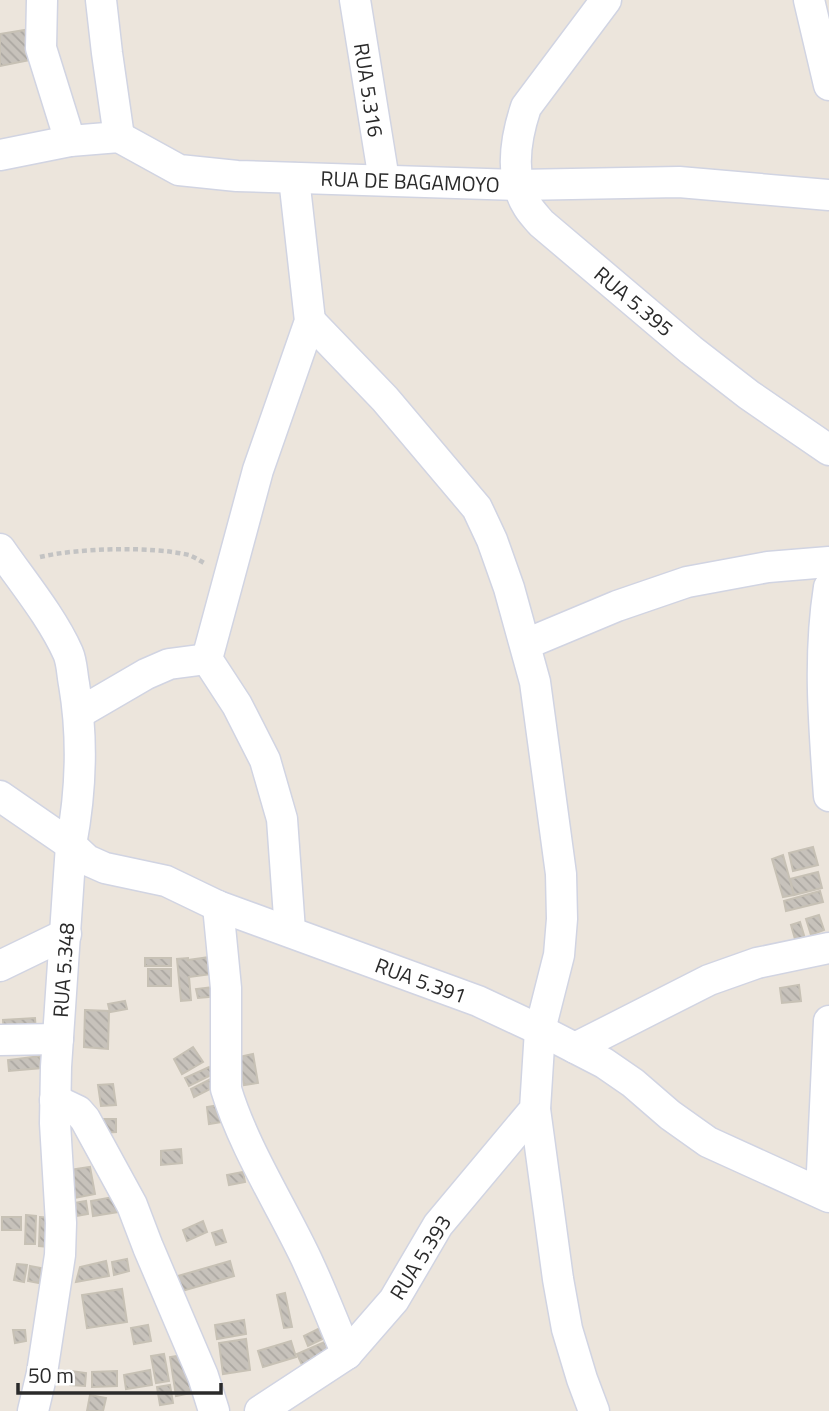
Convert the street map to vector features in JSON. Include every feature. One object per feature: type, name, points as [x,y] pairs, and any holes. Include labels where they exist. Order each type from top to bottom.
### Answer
[{"type":"street","points":[[42,0],[41,48],[70,141]]},
{"type":"street","points":[[0,155],[70,141],[119,137],[101,0]]},
{"type":"street","name":"RUA 5.316","points":[[355,0],[384,180]]},
{"type":"street","name":"RUA 5.395","points":[[606,0],[526,107],[515,147],[518,185],[526,204],[541,223],[691,350],[749,395],[828,439]]},
{"type":"street","points":[[809,0],[829,85]]},
{"type":"street","name":"RUA DE BAGAMOYO","points":[[119,137],[179,170],[237,176],[518,185],[679,182],[829,195]]},
{"type":"street","points":[[290,931],[282,819],[265,760],[237,705],[207,659],[258,470],[310,321],[294,178]]},
{"type":"street","points":[[310,321],[385,399],[477,508],[497,552],[526,644],[535,682],[561,885],[562,919],[559,955],[540,1030],[535,1109],[562,1304],[594,1411]]},
{"type":"street","name":"RUA 5.348","points":[[8,561],[61,638],[69,656],[79,713],[80,746],[77,814],[71,845],[54,1123],[61,1223],[60,1255],[42,1373],[33,1411]]},
{"type":"street","points":[[526,644],[617,606],[687,582],[768,567],[829,562]]},
{"type":"street","points":[[829,587],[824,620],[822,696],[829,796]]},
{"type":"street","points":[[79,713],[146,674],[169,664],[207,659]]},
{"type":"street","name":"RUA 5.391","points":[[0,796],[71,845],[87,860],[105,869],[166,881],[218,906],[478,1001],[540,1030],[604,1063],[708,1142],[825,1195]]},
{"type":"street","points":[[218,906],[226,988],[226,1088],[245,1137],[304,1253],[347,1354]]},
{"type":"street","points":[[0,965],[66,934]]},
{"type":"street","points":[[575,1048],[709,980],[757,963],[829,948]]},
{"type":"street","points":[[825,1195],[829,1021]]},
{"type":"street","points":[[0,1040],[58,1039]]},
{"type":"street","points":[[55,1100],[78,1111],[85,1119],[132,1205],[214,1411]]},
{"type":"street","name":"RUA 5.393","points":[[260,1411],[347,1354],[394,1300],[438,1224],[535,1109]]},
{"type":"path","points":[[8,561],[76,552],[155,550],[191,556],[229,576]]},
{"type":"building","points":[[25,30],[30,60],[0,66],[0,34]]},
{"type":"building","points":[[813,847],[818,865],[793,871],[789,853]]},
{"type":"building","points":[[783,855],[794,895],[783,897],[772,859]]},
{"type":"building","points":[[818,872],[822,888],[794,895],[790,879]]},
{"type":"building","points":[[820,891],[823,902],[786,911],[784,901]]},
{"type":"building","points":[[819,915],[824,930],[811,935],[806,919]]},
{"type":"building","points":[[800,922],[806,942],[797,946],[791,925]]},
{"type":"building","points":[[210,957],[212,974],[189,977],[191,1000],[181,1001],[177,959]]},
{"type":"building","points":[[145,958],[171,958],[171,966],[145,966]]},
{"type":"building","points":[[148,969],[171,969],[171,986],[148,986]]},
{"type":"building","points":[[799,985],[801,1001],[782,1003],[780,988]]},
{"type":"building","points":[[213,987],[221,996],[198,998],[196,989]]},
{"type":"building","points":[[125,1001],[127,1009],[110,1012],[108,1004]]},
{"type":"building","points":[[85,1010],[109,1011],[108,1049],[84,1047]]},
{"type":"building","points":[[35,1018],[36,1032],[4,1034],[3,1020]]},
{"type":"building","points":[[193,1047],[203,1062],[182,1074],[174,1059]]},
{"type":"building","points":[[253,1054],[258,1083],[244,1085],[239,1057]]},
{"type":"building","points":[[40,1056],[42,1068],[9,1071],[8,1060]]},
{"type":"building","points":[[209,1067],[213,1074],[189,1086],[185,1078]]},
{"type":"building","points":[[215,1077],[218,1085],[194,1097],[191,1089]]},
{"type":"building","points":[[113,1084],[116,1105],[101,1106],[98,1085]]},
{"type":"building","points":[[225,1104],[228,1121],[209,1124],[207,1107]]},
{"type":"building","points":[[99,1119],[116,1119],[116,1132],[99,1133]]},
{"type":"building","points":[[181,1149],[182,1163],[161,1165],[161,1151]]},
{"type":"building","points":[[90,1167],[95,1194],[74,1198],[69,1170]]},
{"type":"building","points":[[243,1172],[245,1182],[229,1185],[227,1175]]},
{"type":"building","points":[[124,1195],[131,1210],[93,1216],[91,1201]]},
{"type":"building","points":[[86,1201],[88,1214],[76,1216],[74,1203]]},
{"type":"building","points":[[26,1215],[36,1216],[35,1244],[25,1244]]},
{"type":"building","points":[[2,1217],[21,1217],[21,1230],[2,1230]]},
{"type":"building","points":[[40,1217],[52,1218],[50,1247],[39,1246]]},
{"type":"building","points":[[203,1221],[207,1232],[187,1241],[183,1230]]},
{"type":"building","points":[[222,1230],[226,1242],[216,1245],[212,1233]]},
{"type":"building","points":[[127,1259],[129,1271],[114,1275],[112,1262]]},
{"type":"building","points":[[106,1261],[109,1276],[76,1282],[80,1267]]},
{"type":"building","points":[[230,1261],[234,1276],[175,1293],[171,1278]]},
{"type":"building","points":[[17,1264],[27,1265],[24,1282],[14,1280]]},
{"type":"building","points":[[30,1266],[41,1268],[39,1283],[28,1281]]},
{"type":"building","points":[[122,1289],[127,1322],[87,1328],[82,1295]]},
{"type":"building","points":[[285,1293],[292,1327],[284,1328],[277,1295]]},
{"type":"building","points":[[244,1320],[246,1334],[217,1339],[215,1325]]},
{"type":"building","points":[[148,1325],[151,1341],[134,1344],[131,1328]]},
{"type":"building","points":[[326,1325],[331,1335],[308,1346],[304,1336]]},
{"type":"building","points":[[13,1330],[25,1330],[26,1341],[15,1343]]},
{"type":"building","points":[[246,1339],[250,1370],[223,1374],[219,1343]]},
{"type":"building","points":[[329,1340],[334,1351],[302,1365],[297,1354]]},
{"type":"building","points":[[291,1341],[296,1357],[263,1367],[258,1351]]},
{"type":"building","points":[[164,1354],[169,1381],[156,1383],[151,1356]]},
{"type":"building","points":[[184,1355],[191,1393],[176,1396],[170,1357]]},
{"type":"building","points":[[150,1370],[152,1385],[126,1389],[124,1375]]},
{"type":"building","points":[[71,1371],[86,1373],[85,1386],[70,1385]]},
{"type":"building","points":[[117,1371],[117,1386],[92,1387],[92,1372]]},
{"type":"building","points":[[170,1385],[173,1403],[160,1405],[157,1387]]},
{"type":"building","points":[[90,1395],[106,1398],[103,1411],[87,1411]]}]
